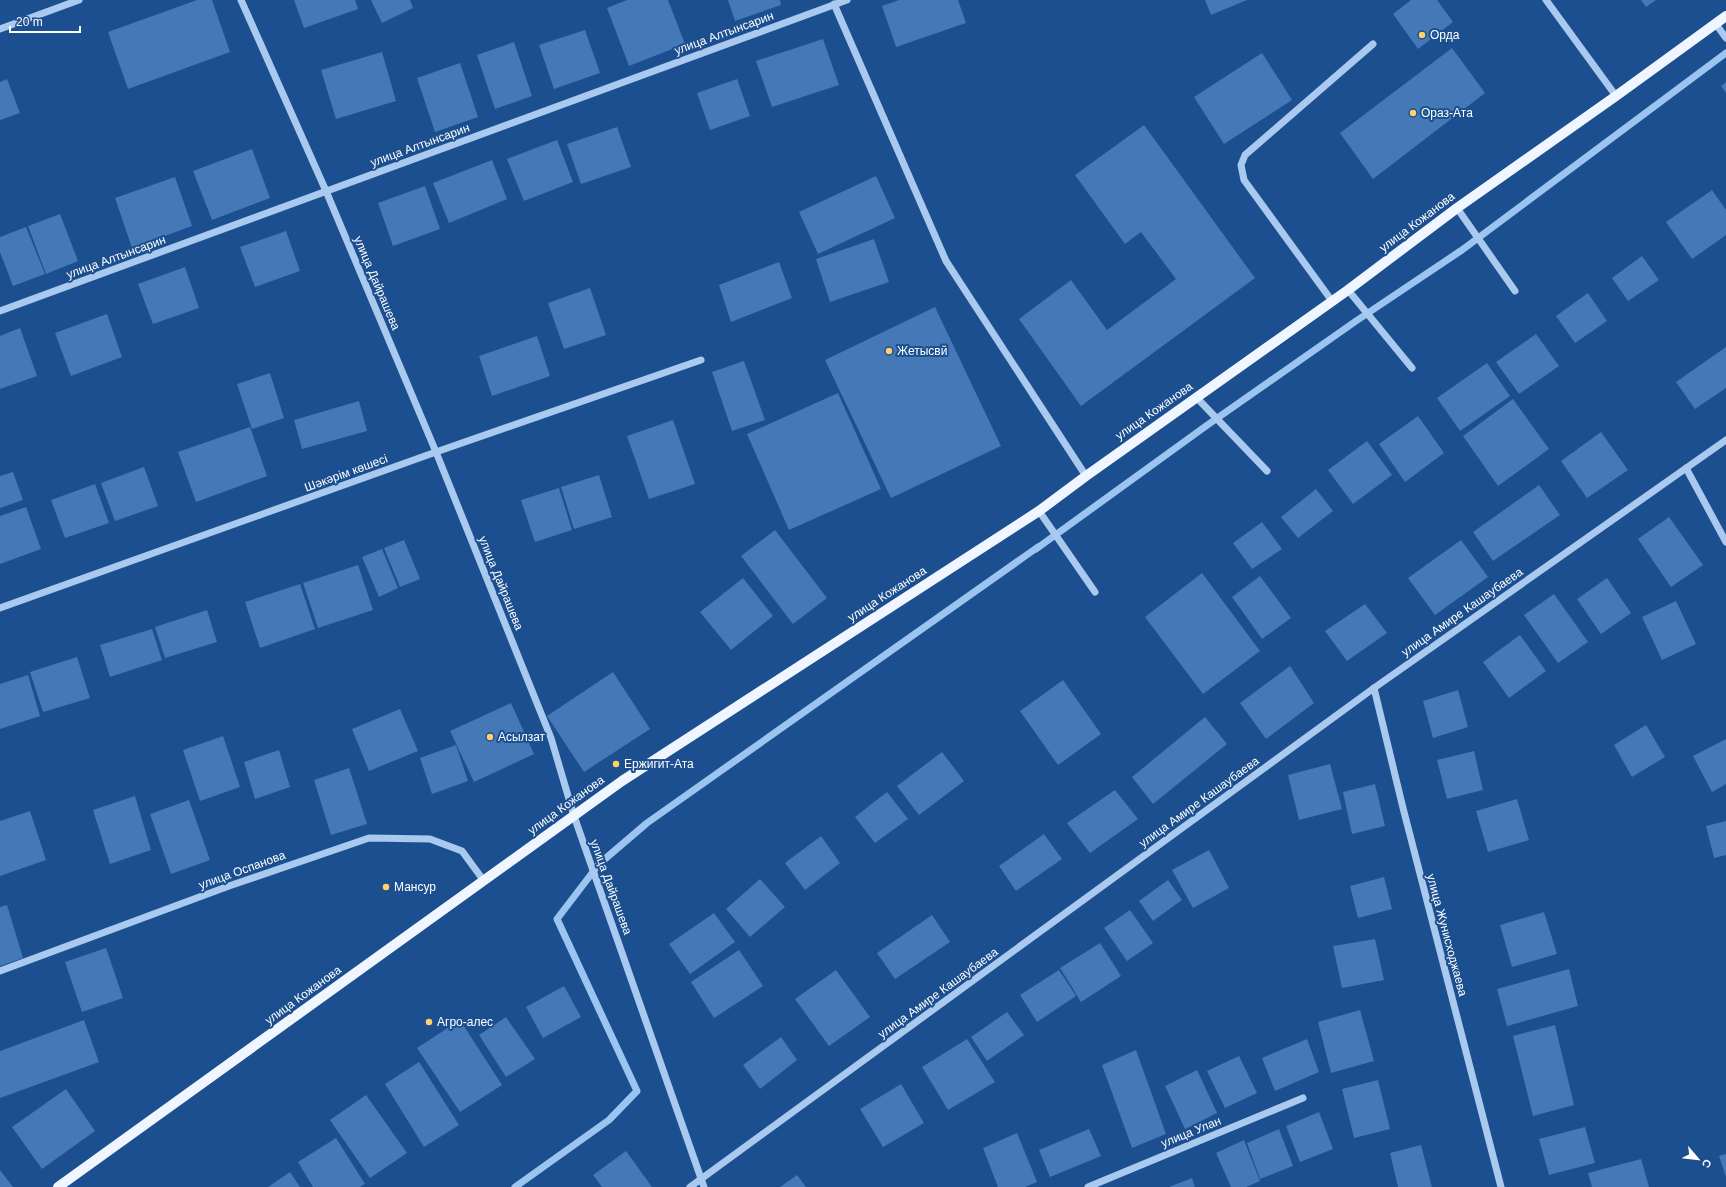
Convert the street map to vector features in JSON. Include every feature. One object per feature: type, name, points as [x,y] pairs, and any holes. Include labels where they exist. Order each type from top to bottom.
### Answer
[{"type":"main road","name":"улица Кожанова","points":[[58,1187],[622,781],[1039,511],[1348,290],[1457,208],[1616,96],[1726,16]]},
{"type":"street","points":[[0,29],[79,0]]},
{"type":"street","name":"улица Дайрашева","points":[[242,0],[326,191],[436,452],[551,738],[574,816],[704,1187]]},
{"type":"street","name":"улица Алтынсарин","points":[[0,311],[847,0]]},
{"type":"street","points":[[1546,0],[1616,96]]},
{"type":"street","points":[[834,4],[946,261],[1086,476]]},
{"type":"street","points":[[1715,23],[1726,38]]},
{"type":"street","points":[[1332,301],[1244,180],[1241,165],[1245,155],[1372,44]]},
{"type":"street","points":[[1457,208],[1515,291]]},
{"type":"street","points":[[1348,290],[1412,368]]},
{"type":"street","name":"Шәкәрім көшесі","points":[[0,608],[436,452],[701,360]]},
{"type":"street","points":[[1196,398],[1267,470]]},
{"type":"street","name":"улица Амире Кашаубаева","points":[[690,1187],[1374,688],[1726,440]]},
{"type":"street","points":[[1686,468],[1726,542]]},
{"type":"street","points":[[1039,511],[1095,592]]},
{"type":"street","name":"улица Жунисходжаева","points":[[1374,688],[1403,808],[1501,1187]]},
{"type":"street","name":"улица Оспанова","points":[[0,971],[229,886],[369,838],[430,839],[455,848],[462,851],[484,881]]},
{"type":"street","name":"улица Улан","points":[[1088,1187],[1303,1098]]},
{"type":"building","points":[[197,0],[212,0],[230,52],[128,89],[108,32]]},
{"type":"building","points":[[294,0],[355,0],[358,9],[304,28]]},
{"type":"building","points":[[371,0],[410,0],[413,8],[382,23]]},
{"type":"building","points":[[627,0],[668,0],[685,44],[629,66],[607,8]]},
{"type":"building","points":[[728,0],[780,0],[781,5],[735,21]]},
{"type":"building","points":[[899,0],[958,0],[966,23],[896,47],[882,6]]},
{"type":"building","points":[[1205,0],[1247,0],[1211,15]]},
{"type":"building","name":"Орда","points":[[1411,0],[1437,0],[1453,22],[1418,49],[1393,14]]},
{"type":"building","points":[[1641,0],[1656,0],[1646,7]]},
{"type":"building","points":[[585,30],[600,73],[554,89],[539,45]]},
{"type":"building","points":[[823,39],[839,85],[772,107],[756,61]]},
{"type":"building","points":[[514,42],[532,96],[495,109],[477,55]]},
{"type":"building","name":"Ораз-Ата","points":[[1452,48],[1485,93],[1373,179],[1340,133]]},
{"type":"building","points":[[382,52],[396,101],[336,119],[321,70]]},
{"type":"building","points":[[1262,53],[1292,100],[1224,144],[1194,97]]},
{"type":"building","points":[[460,63],[478,117],[435,132],[417,78]]},
{"type":"building","points":[[7,79],[20,113],[0,120],[0,82]]},
{"type":"building","points":[[737,79],[750,116],[710,130],[697,93]]},
{"type":"building","points":[[1726,82],[1726,93],[1721,86]]},
{"type":"building","points":[[1144,125],[1255,278],[1081,406],[1019,319],[1071,280],[1107,330],[1176,279],[1141,232],[1125,244],[1075,175]]},
{"type":"building","points":[[617,127],[631,167],[581,184],[567,144]]},
{"type":"building","points":[[557,140],[573,182],[524,201],[507,159]]},
{"type":"building","points":[[252,149],[270,198],[212,220],[193,171]]},
{"type":"building","points":[[492,160],[507,199],[449,223],[433,183]]},
{"type":"building","points":[[876,176],[895,218],[818,254],[799,212]]},
{"type":"building","points":[[175,177],[192,226],[132,248],[115,198]]},
{"type":"building","points":[[425,186],[440,229],[393,246],[378,203]]},
{"type":"building","points":[[1712,190],[1726,210],[1726,235],[1692,259],[1666,222]]},
{"type":"building","points":[[60,214],[78,261],[46,274],[28,226]]},
{"type":"building","points":[[26,227],[45,274],[13,286],[0,252],[0,237]]},
{"type":"building","points":[[286,231],[300,271],[255,287],[240,247]]},
{"type":"building","points":[[874,239],[889,282],[830,302],[816,259]]},
{"type":"building","points":[[1642,256],[1659,280],[1628,301],[1612,278]]},
{"type":"building","points":[[779,262],[792,298],[731,322],[719,285]]},
{"type":"building","points":[[185,267],[199,308],[153,324],[138,284]]},
{"type":"building","points":[[590,288],[606,335],[564,349],[548,303]]},
{"type":"building","points":[[1588,293],[1607,321],[1575,343],[1556,316]]},
{"type":"building","points":[[935,307],[1001,446],[891,498],[825,360]]},
{"type":"building","points":[[107,314],[122,357],[71,376],[55,333]]},
{"type":"building","points":[[20,328],[37,376],[0,389],[0,336]]},
{"type":"building","points":[[1536,334],[1559,366],[1519,394],[1496,362]]},
{"type":"building","points":[[537,336],[550,376],[492,396],[479,356]]},
{"type":"building","points":[[1726,347],[1726,388],[1695,409],[1676,382]]},
{"type":"building","points":[[744,361],[765,420],[732,431],[712,372]]},
{"type":"building","points":[[1487,363],[1510,396],[1460,431],[1437,398]]},
{"type":"building","points":[[270,373],[284,418],[252,429],[237,384]]},
{"type":"building","points":[[838,393],[881,489],[789,530],[747,434]]},
{"type":"building","points":[[1513,399],[1549,449],[1498,486],[1463,436]]},
{"type":"building","points":[[359,401],[367,431],[302,449],[294,420]]},
{"type":"building","points":[[1418,416],[1444,453],[1405,482],[1379,444]]},
{"type":"building","points":[[673,420],[695,484],[649,499],[627,436]]},
{"type":"building","points":[[250,427],[267,476],[196,502],[178,452]]},
{"type":"building","points":[[1601,432],[1628,470],[1587,498],[1561,461]]},
{"type":"building","points":[[1367,441],[1392,475],[1353,504],[1328,470]]},
{"type":"building","points":[[144,467],[158,506],[115,521],[101,483]]},
{"type":"building","points":[[13,472],[23,500],[0,508],[0,476]]},
{"type":"building","points":[[599,475],[612,517],[574,529],[561,487]]},
{"type":"building","points":[[95,484],[109,523],[65,538],[51,500]]},
{"type":"building","points":[[1539,485],[1560,515],[1493,561],[1473,532]]},
{"type":"building","points":[[559,488],[572,530],[535,542],[521,500]]},
{"type":"building","points":[[1316,489],[1333,511],[1298,538],[1281,517]]},
{"type":"building","points":[[26,507],[41,549],[0,564],[0,516]]},
{"type":"building","points":[[1669,517],[1703,565],[1671,587],[1638,539]]},
{"type":"building","points":[[1262,522],[1282,549],[1252,569],[1233,543]]},
{"type":"building","points":[[775,530],[827,598],[793,624],[741,556]]},
{"type":"building","points":[[404,540],[420,579],[400,587],[384,548]]},
{"type":"building","points":[[1461,540],[1488,577],[1435,615],[1408,578]]},
{"type":"building","points":[[382,549],[398,588],[379,597],[362,557]]},
{"type":"building","points":[[358,565],[373,610],[318,628],[303,583]]},
{"type":"building","points":[[1202,573],[1260,651],[1203,694],[1145,617]]},
{"type":"building","points":[[1260,576],[1291,618],[1262,639],[1232,597]]},
{"type":"building","points":[[743,578],[773,616],[731,650],[700,612]]},
{"type":"building","points":[[1607,578],[1631,613],[1601,634],[1577,599]]},
{"type":"building","points":[[300,584],[315,629],[260,648],[245,602]]},
{"type":"building","points":[[1554,594],[1588,642],[1558,663],[1524,615]]},
{"type":"building","points":[[1676,601],[1696,644],[1662,660],[1642,617]]},
{"type":"building","points":[[1365,604],[1387,633],[1347,661],[1325,631]]},
{"type":"building","points":[[207,610],[217,642],[165,658],[155,627]]},
{"type":"building","points":[[152,629],[162,660],[110,677],[100,645]]},
{"type":"building","points":[[1520,635],[1546,671],[1509,698],[1483,662]]},
{"type":"building","points":[[77,657],[90,698],[43,712],[30,672]]},
{"type":"building","points":[[1290,666],[1314,703],[1266,739],[1240,703]]},
{"type":"building","points":[[613,672],[650,729],[584,772],[547,716]]},
{"type":"building","points":[[28,675],[40,716],[0,729],[0,684]]},
{"type":"building","points":[[1063,680],[1101,734],[1058,765],[1020,711]]},
{"type":"building","points":[[1458,690],[1468,727],[1433,738],[1423,701]]},
{"type":"building","points":[[511,703],[534,754],[474,782],[450,731]]},
{"type":"building","points":[[400,709],[418,751],[369,771],[352,729]]},
{"type":"building","points":[[1205,717],[1227,744],[1153,804],[1132,777]]},
{"type":"building","points":[[1646,725],[1665,757],[1632,777],[1614,745]]},
{"type":"building","points":[[223,736],[240,787],[200,801],[183,750]]},
{"type":"building","points":[[1726,739],[1726,784],[1712,792],[1693,756]]},
{"type":"building","points":[[456,745],[468,781],[432,794],[420,758]]},
{"type":"building","points":[[279,750],[290,787],[255,799],[244,762]]},
{"type":"building","points":[[1474,751],[1483,790],[1447,799],[1437,760]]},
{"type":"building","points":[[942,752],[964,781],[919,815],[897,786]]},
{"type":"building","points":[[1330,764],[1342,809],[1299,820],[1288,775]]},
{"type":"building","points":[[349,768],[367,824],[331,835],[314,780]]},
{"type":"building","points":[[1375,784],[1385,826],[1352,834],[1343,792]]},
{"type":"building","points":[[1115,790],[1138,819],[1090,853],[1067,823]]},
{"type":"building","points":[[887,792],[908,819],[875,843],[855,817]]},
{"type":"building","points":[[135,796],[151,850],[110,864],[93,810]]},
{"type":"building","points":[[1517,799],[1529,840],[1488,852],[1476,811]]},
{"type":"building","points":[[189,800],[210,860],[171,874],[150,814]]},
{"type":"building","points":[[30,811],[46,860],[0,876],[0,821]]},
{"type":"building","points":[[1726,821],[1726,855],[1714,858],[1706,826]]},
{"type":"building","points":[[1044,834],[1062,859],[1016,891],[999,866]]},
{"type":"building","points":[[821,836],[840,863],[805,890],[785,863]]},
{"type":"building","points":[[1209,850],[1229,888],[1193,908],[1172,870]]},
{"type":"building","points":[[1384,877],[1392,909],[1358,918],[1350,886]]},
{"type":"building","points":[[760,879],[785,907],[750,937],[726,909]]},
{"type":"building","points":[[1168,880],[1182,900],[1153,921],[1139,901]]},
{"type":"building","points":[[7,905],[23,958],[0,966],[0,907]]},
{"type":"building","points":[[1130,910],[1153,943],[1127,961],[1104,928]]},
{"type":"building","points":[[1544,912],[1557,954],[1512,967],[1500,925]]},
{"type":"building","points":[[714,913],[735,942],[690,974],[669,944]]},
{"type":"building","points":[[932,915],[950,942],[895,979],[877,953]]},
{"type":"building","points":[[1375,939],[1384,980],[1342,988],[1333,946]]},
{"type":"building","points":[[1100,943],[1121,976],[1081,1002],[1060,968]]},
{"type":"building","points":[[106,948],[123,998],[82,1012],[65,962]]},
{"type":"building","points":[[739,950],[763,986],[714,1018],[691,982]]},
{"type":"building","points":[[1569,969],[1578,1006],[1507,1026],[1497,989]]},
{"type":"building","points":[[836,970],[870,1017],[829,1046],[795,999]]},
{"type":"building","points":[[1059,970],[1076,996],[1037,1022],[1020,995]]},
{"type":"building","points":[[564,986],[581,1017],[543,1038],[526,1007]]},
{"type":"building","points":[[1360,1010],[1374,1061],[1331,1073],[1318,1022]]},
{"type":"building","points":[[1007,1012],[1024,1035],[987,1061],[971,1037]]},
{"type":"building","points":[[506,1017],[535,1059],[506,1077],[479,1035]]},
{"type":"building","points":[[84,1020],[99,1062],[0,1098],[0,1051]]},
{"type":"building","points":[[460,1020],[502,1085],[460,1112],[417,1048]]},
{"type":"building","points":[[1555,1025],[1574,1105],[1533,1116],[1513,1036]]},
{"type":"building","points":[[781,1037],[797,1060],[760,1089],[743,1065]]},
{"type":"building","points":[[967,1039],[995,1082],[948,1110],[922,1067]]},
{"type":"building","points":[[1307,1039],[1319,1072],[1275,1091],[1262,1058]]},
{"type":"building","points":[[1136,1050],[1166,1134],[1132,1148],[1102,1065]]},
{"type":"building","points":[[1239,1056],[1257,1093],[1225,1108],[1207,1071]]},
{"type":"building","points":[[419,1062],[459,1125],[424,1147],[385,1084]]},
{"type":"building","points":[[1197,1070],[1217,1113],[1185,1129],[1165,1086]]},
{"type":"building","points":[[1378,1080],[1390,1129],[1354,1138],[1342,1089]]},
{"type":"building","points":[[901,1084],[924,1123],[883,1147],[860,1109]]},
{"type":"building","points":[[66,1089],[95,1131],[42,1169],[12,1127]]},
{"type":"building","points":[[366,1095],[407,1153],[370,1178],[330,1120]]},
{"type":"building","points":[[1319,1112],[1333,1149],[1300,1162],[1286,1126]]},
{"type":"building","points":[[1585,1127],[1595,1163],[1549,1175],[1539,1139]]},
{"type":"building","points":[[1089,1129],[1101,1156],[1050,1177],[1039,1150]]},
{"type":"building","points":[[1279,1129],[1293,1166],[1260,1179],[1247,1143]]},
{"type":"building","points":[[1017,1133],[1037,1182],[1025,1187],[998,1187],[983,1148]]},
{"type":"building","points":[[336,1138],[365,1184],[360,1187],[313,1187],[298,1162]]},
{"type":"building","points":[[1244,1140],[1260,1181],[1246,1187],[1231,1187],[1216,1153]]},
{"type":"building","points":[[1421,1145],[1432,1187],[1398,1187],[1390,1153]]},
{"type":"building","points":[[626,1151],[652,1187],[602,1187],[593,1175]]},
{"type":"building","points":[[1726,1154],[1726,1177],[1719,1156]]},
{"type":"building","points":[[1641,1159],[1649,1187],[1592,1187],[1588,1173]]},
{"type":"building","points":[[0,1170],[13,1187],[0,1187]]},
{"type":"building","points":[[290,1172],[300,1187],[268,1187]]},
{"type":"building","points":[[797,1175],[806,1187],[780,1187]]},
{"type":"building","points":[[1192,1178],[1195,1187],[1169,1187]]},
{"type":"waterway","points":[[1036,549],[1206,426],[1356,321],[1462,250],[1726,53]]},
{"type":"waterway","points":[[515,1187],[609,1120],[637,1091],[557,919],[599,864],[647,823],[1038,547]]},
{"type":"place","name":"Орда","points":[[1422,35]]},
{"type":"place","name":"Ораз-Ата","points":[[1413,113]]},
{"type":"place","name":"Жетысвй","points":[[889,351]]},
{"type":"place","name":"Асылзат","points":[[490,737]]},
{"type":"place","name":"Ержигит-Ата","points":[[616,764]]},
{"type":"place","name":"Мансур","points":[[386,887]]},
{"type":"place","name":"Агро-алес","points":[[429,1022]]}]
